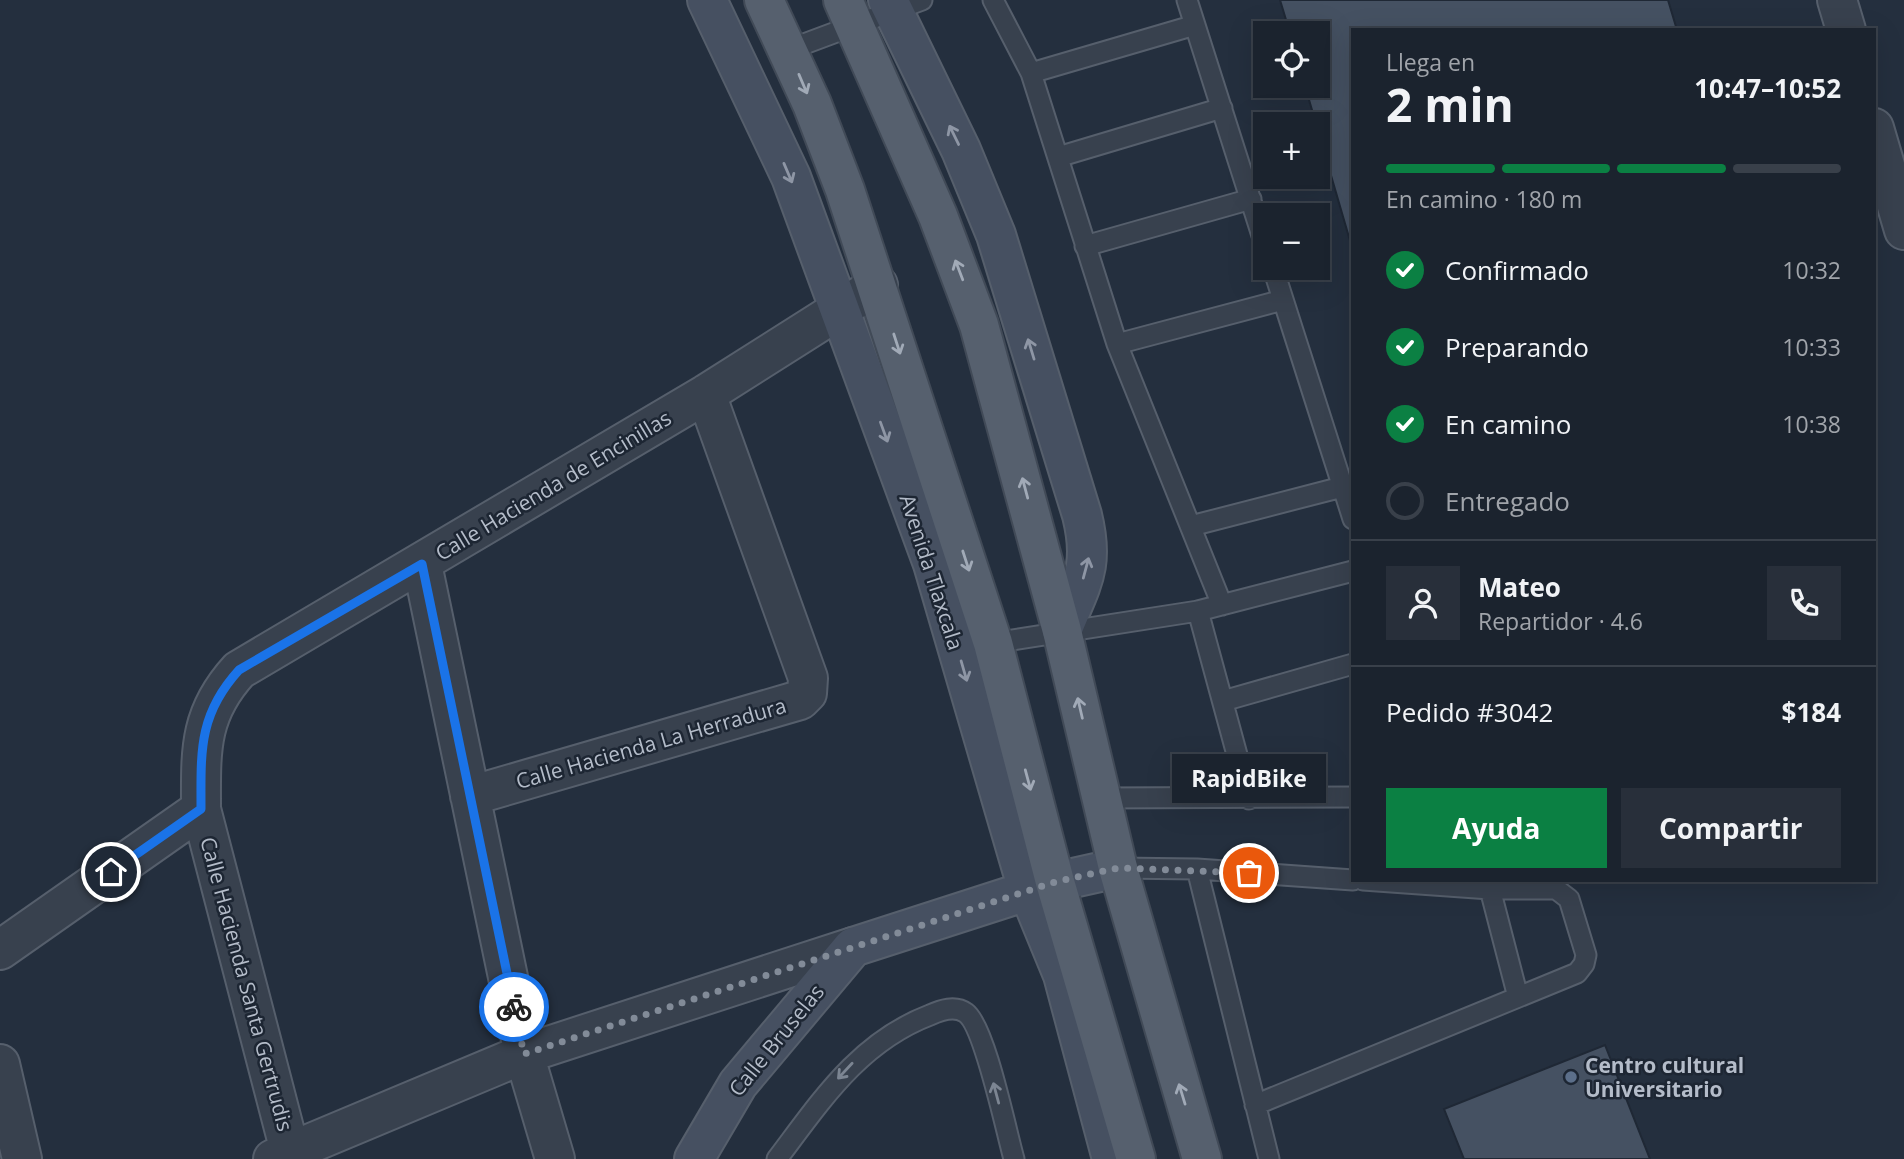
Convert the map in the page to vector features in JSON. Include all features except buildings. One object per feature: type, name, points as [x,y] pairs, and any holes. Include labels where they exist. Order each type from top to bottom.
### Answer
[{"type":"main road","name":"Avenida Tlaxcala","points":[[764,0],[788,50],[845,190],[993,643],[1042,886],[1136,1159]]},
{"type":"main road","points":[[849,13],[938,216],[979,324],[1062,631],[1118,868],[1202,1159]]},
{"type":"street","name":"Avenida Tlaxcala","points":[[707,0],[790,177],[933,565],[1042,886],[1112,1159]]},
{"type":"street","points":[[1837,0],[1845,28]]},
{"type":"street","points":[[901,3],[996,235],[1082,515],[1089,552],[1088,566],[1062,631]]},
{"type":"street","points":[[1876,134],[1903,222]]},
{"type":"street","name":"Calle Hacienda de Encinillas","points":[[201,809],[201,757],[208,717],[220,691],[239,670],[706,394],[878,285]]},
{"type":"street","name":"Calle Hacienda La Herradura","points":[[470,796],[800,700],[807,692],[808,678],[706,394]]},
{"type":"street","points":[[422,564],[524,1054],[555,1159]]},
{"type":"street","points":[[0,950],[201,809]]},
{"type":"street","name":"Calle Hacienda Santa Gertrudis","points":[[201,809],[286,1156]]},
{"type":"street","points":[[286,1156],[524,1054],[1042,886],[1118,868]]},
{"type":"street","name":"Calle Bruselas","points":[[694,1159],[738,1084],[853,947]]},
{"type":"street","points":[[0,1064],[22,1159]]},
{"type":"lane","points":[[993,0],[1031,73],[1117,344],[1222,605]]},
{"type":"lane","points":[[1187,0],[1253,205]]},
{"type":"lane","points":[[788,50],[849,13],[901,3]]},
{"type":"lane","points":[[1031,73],[1195,25]]},
{"type":"lane","points":[[1058,156],[1222,108]]},
{"type":"lane","points":[[1085,246],[1251,199]]},
{"type":"lane","points":[[1277,280],[1351,513]]},
{"type":"lane","points":[[1117,344],[1283,300]]},
{"type":"lane","points":[[1191,526],[1342,487]]},
{"type":"lane","points":[[993,643],[1198,611],[1351,572]]},
{"type":"lane","points":[[1198,611],[1249,799]]},
{"type":"lane","points":[[1223,701],[1351,665]]},
{"type":"lane","points":[[1102,799],[1351,797]]},
{"type":"lane","points":[[1118,868],[1197,869],[1351,880]]},
{"type":"lane","points":[[1197,869],[1269,1159]]},
{"type":"lane","points":[[1255,1105],[1577,973],[1584,964],[1586,955],[1569,900],[1556,889],[1490,889],[1391,882]]},
{"type":"lane","points":[[1490,889],[1518,997]]},
{"type":"lane","points":[[777,1159],[833,1084],[869,1048],[913,1021],[940,1010],[956,1009],[966,1013],[980,1033],[1014,1159]]},
{"type":"way so far","points":[[514,1007],[524,1054],[1055,882],[1118,868],[1249,873]]},
{"type":"place","name":"RapidBike","points":[[1249,873]]},
{"type":"place","name":"Centro cultural Universitario","points":[[1571,1077]]},
{"type":"route","points":[[111,872],[201,809],[201,757],[208,717],[220,691],[239,670],[422,564],[514,1007]]}]
